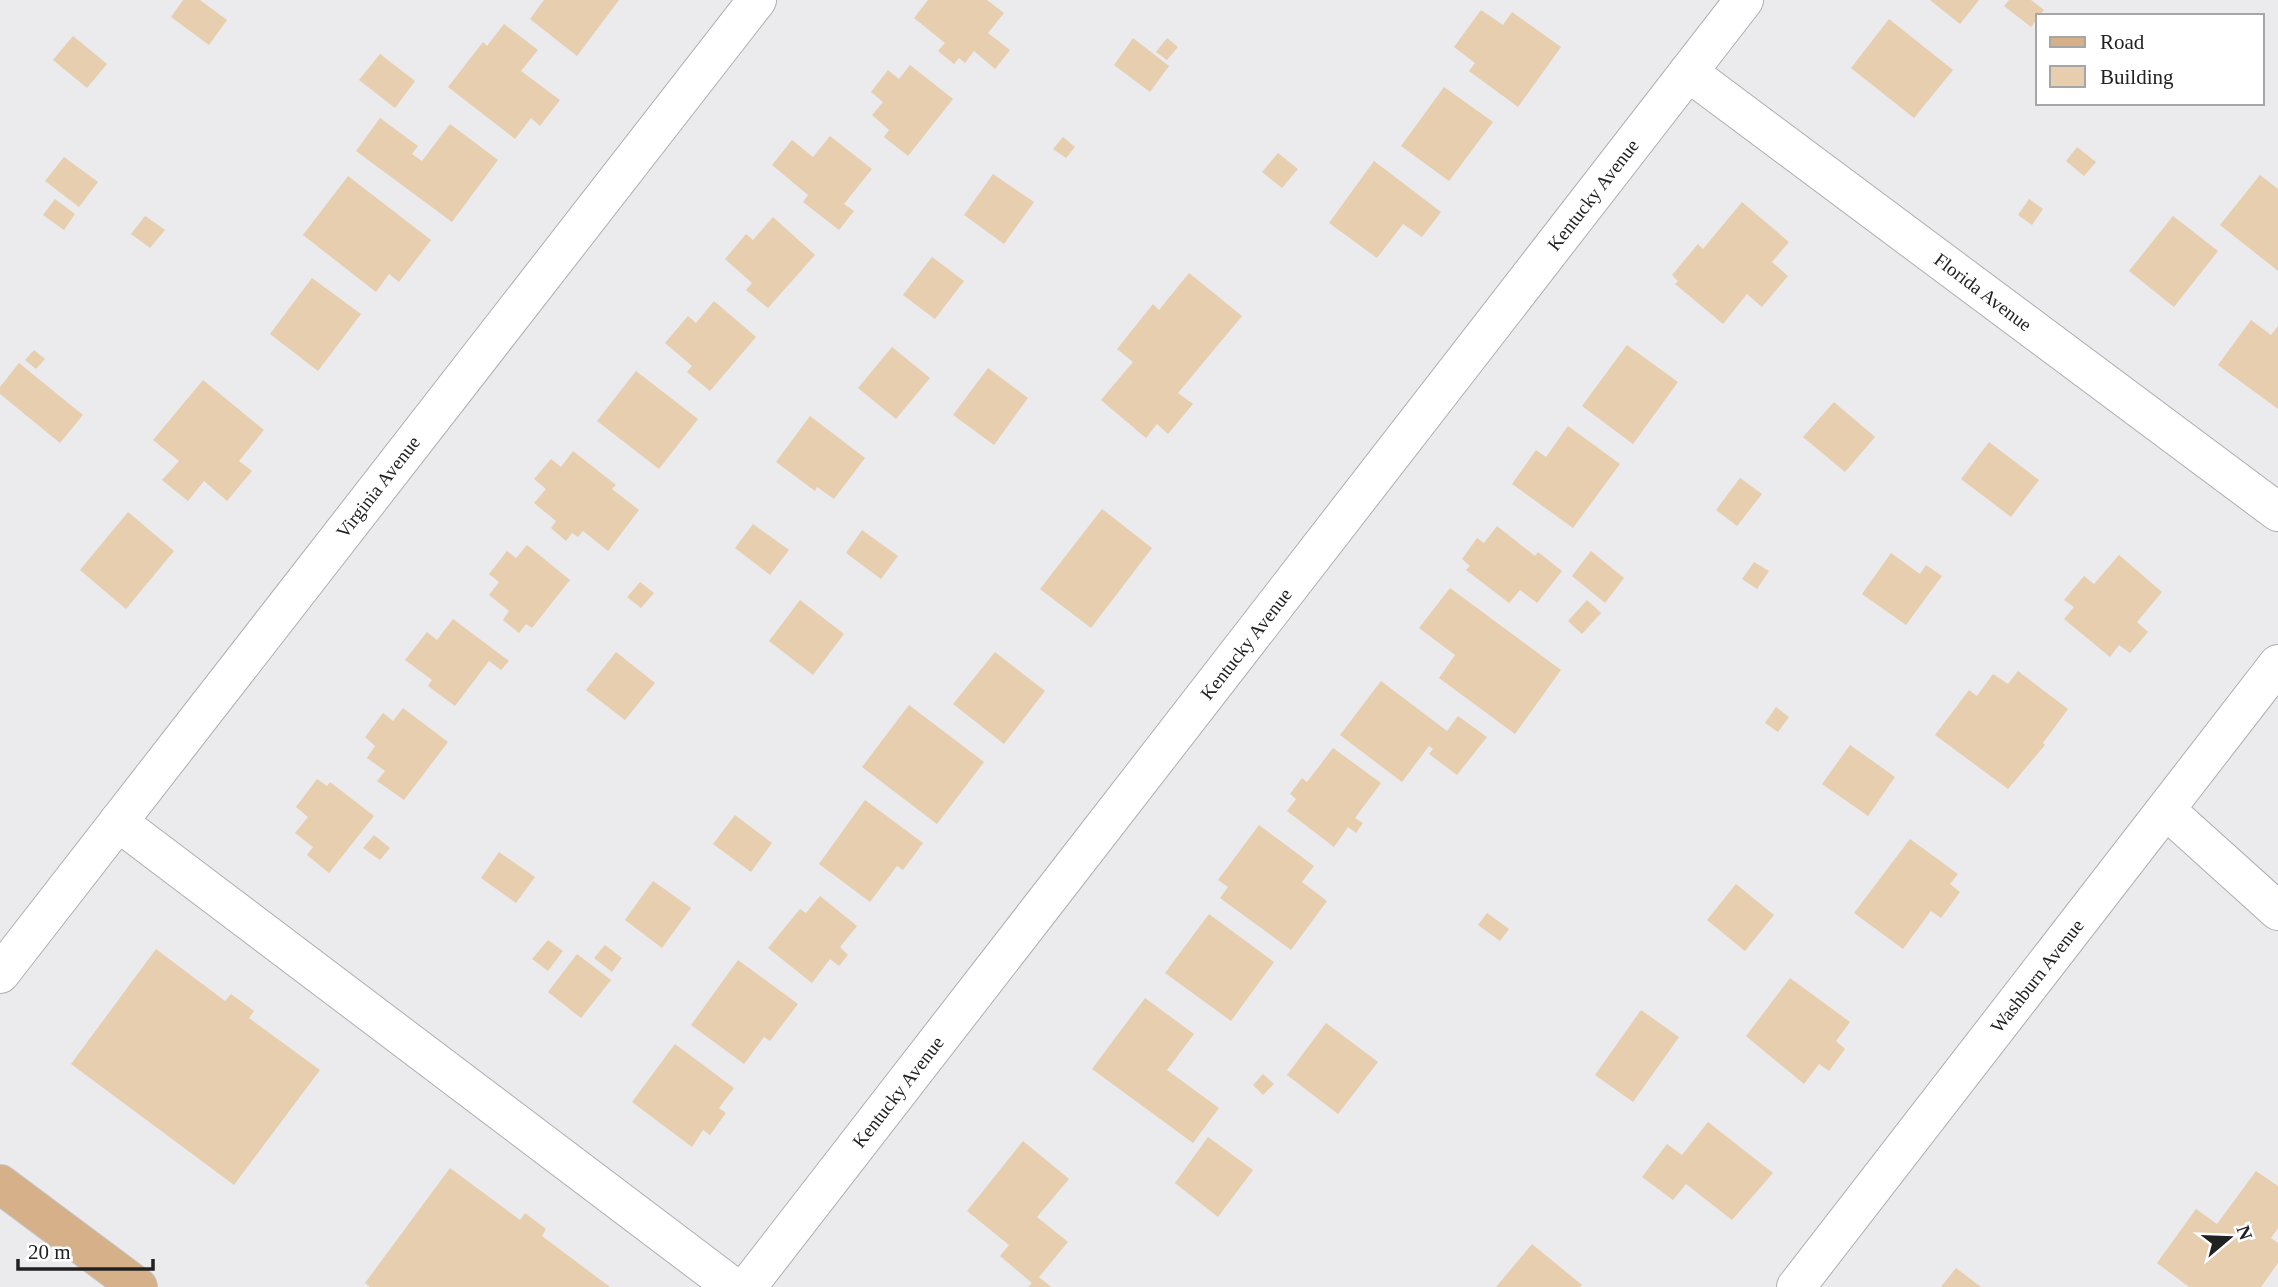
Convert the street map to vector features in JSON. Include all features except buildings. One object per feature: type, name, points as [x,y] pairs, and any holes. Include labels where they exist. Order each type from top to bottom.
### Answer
[{"type":"main road","points":[[0,1184],[138,1287]]},
{"type":"street","name":"Virginia Avenue","points":[[0,974],[757,0]]},
{"type":"street","name":"Kentucky Avenue","points":[[747,1287],[1744,0]]},
{"type":"street","name":"Florida Avenue","points":[[1688,72],[2278,512]]},
{"type":"street","name":"Washburn Avenue","points":[[1796,1287],[2278,664]]},
{"type":"street","points":[[2166,810],[2278,911]]},
{"type":"street","points":[[118,822],[733,1287]]}]
